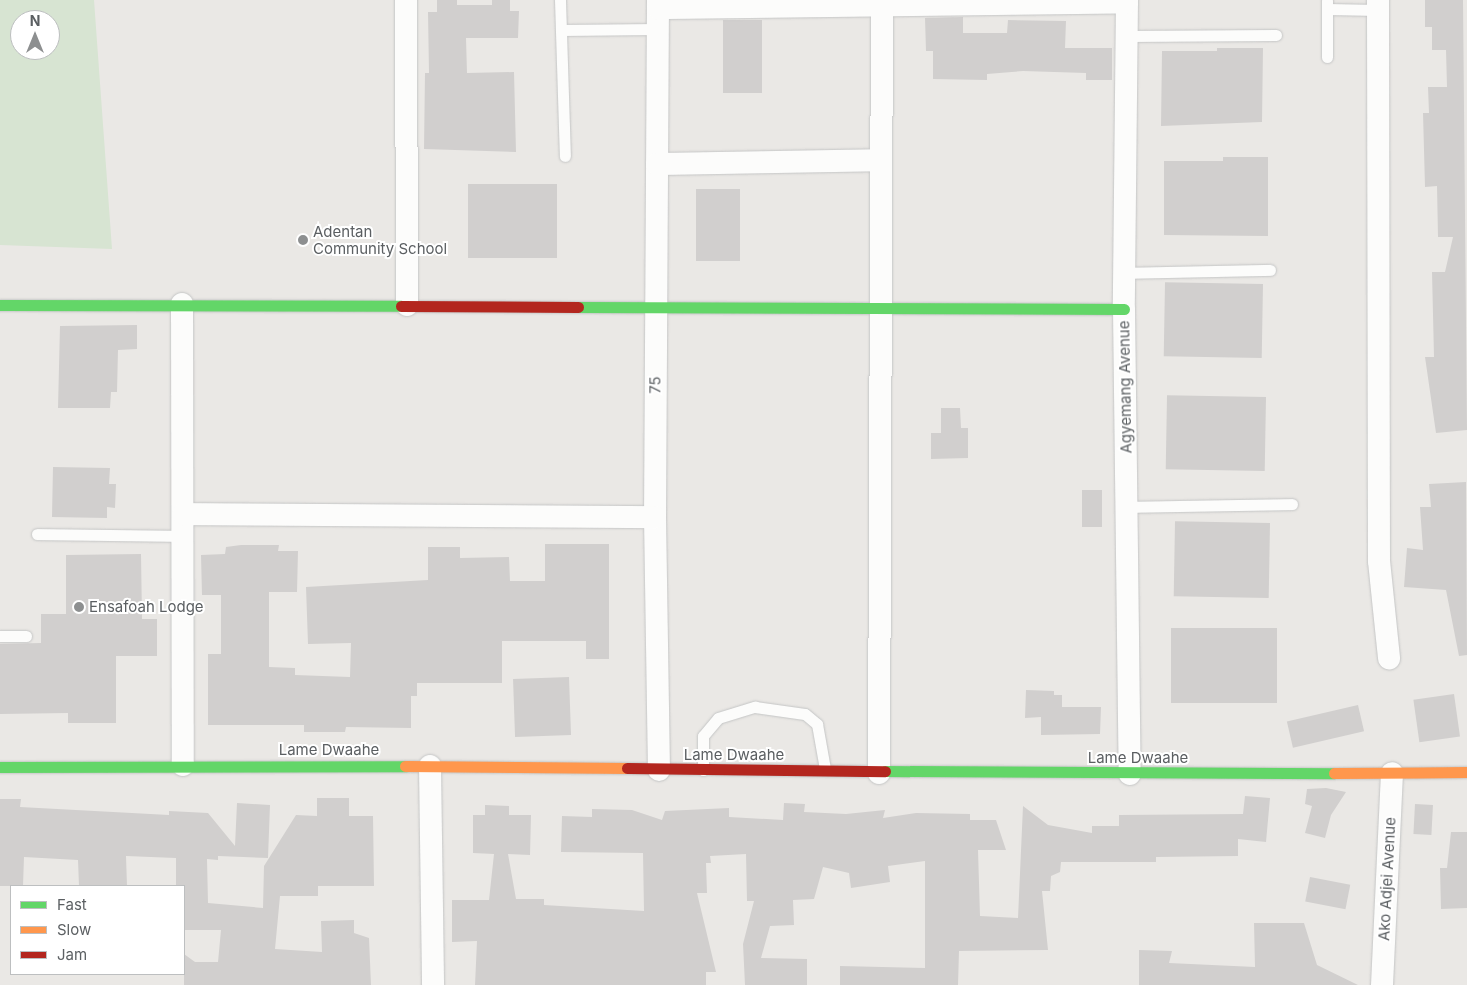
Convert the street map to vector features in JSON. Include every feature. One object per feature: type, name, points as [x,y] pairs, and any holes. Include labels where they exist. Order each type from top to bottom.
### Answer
[{"type":"street","points":[[406,0],[407,305]]},
{"type":"street","points":[[657,12],[882,3],[1127,1]]},
{"type":"street","name":"Agyemang Avenue","points":[[1127,1],[1124,309],[1130,774]]},
{"type":"street","points":[[879,773],[882,3]]},
{"type":"street","points":[[1378,5],[1379,561],[1389,658]]},
{"type":"street","name":"75","points":[[657,12],[655,517],[659,770]]},
{"type":"street","points":[[657,164],[881,160]]},
{"type":"street","points":[[182,304],[183,764]]},
{"type":"street","points":[[0,305],[182,304],[1124,309]]},
{"type":"street","points":[[183,525],[655,517]]},
{"type":"street","name":"Lame Dwaahe","points":[[0,767],[183,764],[659,770],[825,769],[879,773],[1467,772]]},
{"type":"street","points":[[430,766],[433,985]]},
{"type":"street","name":"Ako Adjei Avenue","points":[[1382,985],[1392,773]]},
{"type":"lane","points":[[560,0],[565,156]]},
{"type":"lane","points":[[1327,57],[1327,5],[1378,5]]},
{"type":"lane","points":[[561,30],[657,12]]},
{"type":"lane","points":[[1127,36],[1276,35]]},
{"type":"lane","points":[[1124,273],[1270,270]]},
{"type":"lane","points":[[1126,507],[1292,504]]},
{"type":"lane","points":[[36,534],[183,525]]},
{"type":"lane","points":[[0,636],[26,636]]},
{"type":"lane","points":[[703,770],[703,736],[718,718],[755,707],[805,714],[817,724],[825,769]]},
{"type":"green space","points":[[0,0],[94,0],[112,249],[0,245]]},
{"type":"building","points":[[437,0],[457,0],[457,5],[492,5],[492,0],[510,0],[510,11],[519,11],[518,38],[466,38],[467,73],[514,72],[516,152],[424,149],[425,73],[429,73],[428,12],[437,12]]},
{"type":"building","points":[[1425,0],[1463,0],[1467,430],[1436,433],[1425,357],[1434,357],[1432,272],[1445,272],[1453,237],[1438,237],[1437,186],[1425,187],[1423,113],[1429,113],[1428,87],[1447,87],[1446,50],[1432,50],[1432,27],[1425,27]]},
{"type":"building","points":[[963,17],[963,33],[1007,33],[1008,20],[1066,21],[1065,48],[1112,48],[1112,80],[1086,80],[1086,73],[1023,71],[987,74],[987,80],[933,79],[933,51],[926,51],[925,18]]},
{"type":"building","points":[[723,20],[762,20],[762,93],[723,93]]},
{"type":"building","points":[[1217,48],[1263,48],[1262,122],[1161,126],[1162,51],[1217,51]]},
{"type":"building","points":[[1223,157],[1268,157],[1268,236],[1164,235],[1164,161],[1223,161]]},
{"type":"building","points":[[468,184],[557,184],[557,258],[468,258]]},
{"type":"building","points":[[696,189],[740,189],[740,261],[696,261]]},
{"type":"building","points":[[1165,282],[1263,284],[1262,358],[1164,356]]},
{"type":"building","points":[[137,325],[137,349],[118,350],[117,392],[111,392],[110,408],[58,408],[60,326]]},
{"type":"building","points":[[1167,395],[1266,397],[1265,471],[1166,469]]},
{"type":"building","points":[[941,408],[960,408],[961,428],[968,428],[968,458],[931,459],[931,433],[941,433]]},
{"type":"building","points":[[53,467],[110,468],[109,484],[116,484],[115,508],[107,507],[107,518],[52,517]]},
{"type":"building","points":[[1466,482],[1467,655],[1459,656],[1446,590],[1404,587],[1407,548],[1423,550],[1420,507],[1431,507],[1429,484]]},
{"type":"building","points":[[1082,490],[1102,490],[1102,527],[1082,527]]},
{"type":"building","points":[[1175,521],[1270,523],[1269,598],[1174,596]]},
{"type":"building","points":[[545,544],[609,544],[609,659],[586,659],[586,641],[502,641],[502,683],[417,683],[417,696],[411,696],[411,728],[346,727],[345,732],[304,732],[304,725],[208,725],[208,654],[221,654],[221,595],[202,595],[201,555],[225,554],[226,547],[241,545],[279,545],[278,551],[298,551],[297,592],[269,592],[269,667],[295,668],[295,675],[350,677],[351,643],[308,644],[306,587],[428,580],[428,547],[460,547],[460,558],[509,557],[510,581],[545,581]]},
{"type":"building","points":[[141,554],[142,619],[157,619],[157,656],[116,656],[116,723],[68,723],[68,713],[0,714],[0,644],[41,643],[41,614],[66,614],[66,555]]},
{"type":"building","points":[[1171,628],[1277,628],[1277,703],[1171,703]]},
{"type":"building","points":[[569,677],[571,735],[515,737],[513,679]]},
{"type":"building","points":[[1026,690],[1054,691],[1054,695],[1062,695],[1062,707],[1101,707],[1100,734],[1041,735],[1041,717],[1025,718]]},
{"type":"building","points":[[1454,694],[1460,737],[1419,742],[1413,700]]},
{"type":"building","points":[[1358,705],[1364,731],[1293,748],[1287,721]]},
{"type":"building","points":[[1326,788],[1346,792],[1331,815],[1325,838],[1305,833],[1312,806],[1305,804],[1307,789]]},
{"type":"building","points":[[1245,796],[1270,798],[1266,842],[1238,839],[1238,856],[1156,857],[1156,862],[1061,862],[1060,872],[1051,876],[1050,891],[1042,891],[1048,950],[959,951],[958,985],[840,985],[840,966],[925,968],[925,861],[888,866],[890,882],[851,888],[849,873],[823,867],[814,899],[793,900],[794,925],[770,926],[761,958],[807,959],[807,985],[745,985],[743,944],[754,901],[747,901],[746,854],[710,856],[711,863],[706,863],[707,893],[697,893],[716,972],[706,972],[706,985],[475,985],[477,941],[452,942],[452,900],[489,900],[494,854],[473,853],[473,815],[485,815],[485,805],[509,806],[509,815],[531,815],[530,855],[508,854],[516,899],[544,899],[544,905],[644,911],[643,853],[561,852],[562,816],[592,817],[592,809],[632,810],[662,820],[665,811],[729,808],[729,817],[783,820],[784,803],[805,804],[804,812],[846,814],[885,810],[883,818],[916,813],[970,814],[970,820],[996,820],[1006,850],[978,850],[980,916],[1018,918],[1023,806],[1048,825],[1092,833],[1092,826],[1119,826],[1119,815],[1243,814]]},
{"type":"building","points":[[317,798],[349,798],[349,816],[373,816],[374,886],[318,886],[318,896],[280,896],[275,949],[322,952],[321,921],[354,920],[354,933],[369,938],[371,985],[184,985],[185,955],[195,962],[218,962],[221,930],[185,930],[185,885],[176,885],[176,858],[126,856],[127,885],[79,885],[78,860],[24,857],[23,885],[0,886],[0,799],[21,799],[20,807],[169,815],[169,811],[208,813],[235,846],[237,803],[270,805],[268,858],[218,856],[218,860],[207,859],[208,903],[263,908],[264,866],[296,815],[317,816]]},
{"type":"building","points":[[1415,804],[1433,805],[1431,835],[1413,834]]},
{"type":"building","points":[[1451,832],[1467,832],[1467,908],[1441,909],[1440,868],[1447,868]]},
{"type":"building","points":[[1310,877],[1350,885],[1345,909],[1305,902]]},
{"type":"building","points":[[1254,923],[1304,923],[1317,965],[1358,985],[1139,985],[1139,950],[1172,951],[1169,963],[1255,967]]},
{"type":"traffic: fast","points":[[0,305],[401,306]]},
{"type":"traffic: fast","points":[[578,307],[1124,309]]},
{"type":"traffic: fast","points":[[0,767],[405,766]]},
{"type":"traffic: fast","points":[[885,771],[1334,773]]},
{"type":"traffic: slow","points":[[405,766],[627,768]]},
{"type":"traffic: slow","points":[[1334,773],[1467,772]]},
{"type":"traffic: jam","points":[[401,306],[578,307]]},
{"type":"traffic: jam","points":[[627,768],[885,771]]},
{"type":"place","name":"Adentan Community School","points":[[303,240]]},
{"type":"place","name":"Ensafoah Lodge","points":[[79,607]]}]
